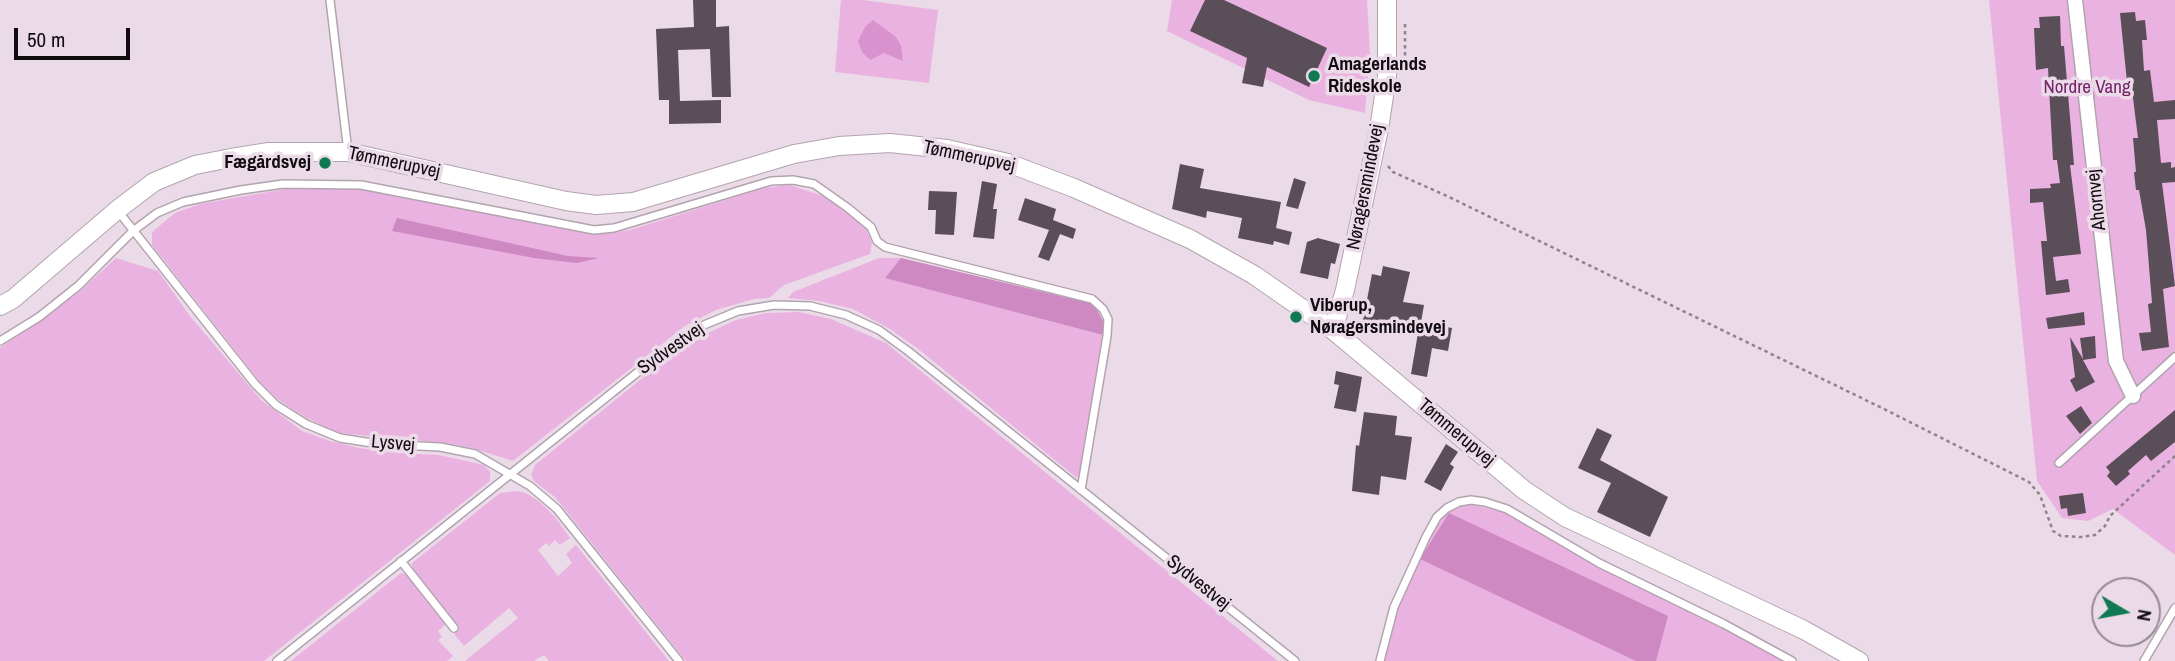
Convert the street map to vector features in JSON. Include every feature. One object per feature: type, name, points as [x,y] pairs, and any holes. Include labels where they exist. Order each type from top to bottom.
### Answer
[{"type":"street","name":"Nøragersmindevej","points":[[1333,330],[1345,290],[1381,116],[1387,76],[1387,0]]},
{"type":"street","name":"Ahornvej","points":[[2075,0],[2116,361],[2133,396]]},
{"type":"street","name":"Tømmerupvej","points":[[0,306],[13,299],[154,182],[195,165],[269,152],[348,152],[566,201],[596,205],[633,202],[794,153],[839,146],[890,143],[947,149],[1008,163],[1074,188],[1190,239],[1254,275],[1333,330],[1524,490],[1565,517],[1804,630],[1859,661]]},
{"type":"lane","points":[[330,0],[348,152]]},
{"type":"lane","points":[[0,341],[39,317],[78,286],[133,231],[157,213],[183,202],[283,184],[361,185],[594,230],[614,229],[771,181],[793,180],[814,184],[871,227],[877,241],[885,247],[1092,299],[1103,309],[1108,319],[1107,336],[1082,490]]},
{"type":"lane","name":"Lysvej","points":[[117,210],[255,384],[276,405],[306,424],[340,438],[379,444],[440,447],[475,454],[530,486],[557,509],[679,661]]},
{"type":"lane","name":"Sydvestvej","points":[[277,661],[683,338],[704,325],[738,312],[774,305],[810,306],[846,315],[879,330],[1295,661]]},
{"type":"lane","points":[[2059,463],[2175,357]]},
{"type":"lane","points":[[1380,661],[1394,607],[1437,517],[1459,502],[1471,500],[1507,509],[1599,564],[1724,624],[1792,661]]},
{"type":"lane","points":[[401,561],[454,628]]},
{"type":"lane","points":[[2144,661],[2175,608]]},
{"type":"path","points":[[1388,166],[1393,172],[1895,414],[2029,482],[2040,495],[2047,522],[2053,531],[2061,536],[2095,535],[2116,510],[2175,456]]},
{"type":"green space","points":[[841,0],[863,0],[938,10],[929,83],[835,72]]},
{"type":"green space","name":"Amagerlands Rideskole","points":[[1172,0],[1367,0],[1370,53],[1365,113],[1309,100],[1167,31]]},
{"type":"green space","name":"Nordre Vang","points":[[1989,0],[2175,0],[2175,555],[2113,509],[2088,521],[2062,518],[2037,481]]},
{"type":"green space","points":[[790,185],[829,198],[851,215],[866,229],[872,243],[870,254],[784,285],[769,298],[754,299],[716,310],[685,326],[513,461],[446,443],[338,433],[305,417],[279,400],[260,382],[152,245],[152,232],[175,213],[200,204],[291,188],[365,189],[595,235],[630,230],[764,188]]},
{"type":"green space","points":[[116,258],[158,271],[190,316],[261,400],[302,431],[359,448],[439,455],[484,465],[490,472],[490,481],[264,661],[0,661],[0,348],[78,293]]},
{"type":"green space","points":[[879,258],[901,258],[886,278],[1103,335],[1077,478],[890,329],[853,309],[819,301],[788,298],[793,292]]},
{"type":"green space","points":[[799,312],[831,319],[886,343],[1278,661],[686,661],[555,497],[535,482],[531,475],[535,465],[651,371],[699,337],[736,320],[766,313]]},
{"type":"green space","points":[[518,491],[541,503],[570,538],[560,545],[555,540],[549,546],[546,543],[538,550],[558,576],[572,563],[566,554],[576,545],[669,661],[549,661],[544,655],[534,661],[465,661],[518,618],[509,608],[464,646],[454,634],[459,630],[413,570],[412,563],[500,493]]},
{"type":"green space","points":[[1469,504],[1504,512],[1590,563],[1690,611],[1783,661],[1384,661],[1398,606],[1428,539],[1438,521],[1453,508]]},
{"type":"green space","points":[[401,573],[407,574],[447,623],[438,631],[442,637],[438,640],[453,656],[447,661],[291,661]]},
{"type":"shaded area","points":[[873,20],[896,37],[901,46],[903,61],[884,53],[870,60],[862,52],[858,41],[865,27]]},
{"type":"shaded area","points":[[397,218],[568,256],[599,258],[577,263],[534,258],[392,231]]},
{"type":"shaded area","points":[[901,258],[1094,304],[1104,323],[1103,335],[885,278]]},
{"type":"shaded area","points":[[1449,513],[1668,616],[1656,661],[1636,661],[1420,559]]},
{"type":"building","points":[[693,0],[716,0],[716,27],[729,26],[731,97],[712,97],[710,49],[678,50],[680,101],[721,100],[721,123],[669,124],[669,100],[659,100],[656,29],[694,27]]},
{"type":"building","points":[[1205,0],[1224,0],[1327,48],[1309,87],[1267,67],[1263,87],[1242,83],[1247,58],[1190,31]]},
{"type":"building","points":[[2135,12],[2136,21],[2145,20],[2147,40],[2142,40],[2144,71],[2150,70],[2154,102],[2175,100],[2175,119],[2157,120],[2161,163],[2171,162],[2171,168],[2175,167],[2175,182],[2162,183],[2175,286],[2163,289],[2169,347],[2142,351],[2139,333],[2151,332],[2148,304],[2152,303],[2146,230],[2134,172],[2133,138],[2138,138],[2131,82],[2127,82],[2120,13]]},
{"type":"building","points":[[2060,16],[2074,165],[2070,165],[2081,254],[2053,257],[2056,281],[2068,279],[2070,292],[2046,295],[2041,241],[2047,241],[2043,202],[2030,203],[2030,189],[2051,188],[2050,184],[2060,183],[2057,160],[2053,160],[2048,68],[2036,70],[2034,28],[2040,28],[2039,17]]},
{"type":"building","points":[[1180,164],[1204,169],[1200,188],[1281,202],[1276,228],[1292,232],[1289,245],[1274,241],[1273,245],[1238,238],[1242,218],[1207,211],[1206,218],[1172,209]]},
{"type":"building","points":[[1294,178],[1306,182],[1298,209],[1286,206]]},
{"type":"building","points":[[982,181],[997,184],[993,209],[997,209],[994,239],[973,237]]},
{"type":"building","points":[[929,191],[957,192],[954,235],[935,234],[936,210],[928,210]]},
{"type":"building","points":[[1025,198],[1056,209],[1053,220],[1076,229],[1073,239],[1060,234],[1049,261],[1038,257],[1049,230],[1018,220]]},
{"type":"building","points":[[1318,238],[1340,244],[1335,264],[1331,263],[1328,279],[1300,273],[1307,242]]},
{"type":"building","points":[[1383,266],[1410,272],[1403,302],[1424,305],[1421,322],[1452,328],[1448,351],[1432,348],[1427,377],[1411,374],[1418,333],[1363,320],[1372,274],[1381,276]]},
{"type":"building","points":[[2084,312],[2085,325],[2048,329],[2046,318]]},
{"type":"building","points":[[2095,336],[2096,358],[2083,360],[2095,382],[2076,392],[2070,380],[2075,377],[2070,337],[2083,359],[2080,338]]},
{"type":"building","points":[[1336,371],[1362,377],[1356,412],[1334,408],[1339,385],[1334,384]]},
{"type":"building","points":[[2081,406],[2092,423],[2080,434],[2066,416]]},
{"type":"building","points":[[2175,410],[2175,442],[2151,461],[2146,455],[2116,486],[2107,476],[2110,472],[2106,467]]},
{"type":"building","points":[[1364,412],[1397,416],[1395,435],[1412,437],[1406,480],[1381,476],[1379,495],[1352,491],[1356,445],[1359,446]]},
{"type":"building","points":[[1597,428],[1612,435],[1600,460],[1668,497],[1650,537],[1597,512],[1611,483],[1578,468]]},
{"type":"building","points":[[1446,444],[1458,452],[1450,464],[1454,467],[1441,491],[1424,482]]},
{"type":"building","points":[[2083,493],[2086,513],[2068,516],[2067,508],[2061,509],[2059,496]]},
{"type":"place","name":"Amagerlands Rideskole","points":[[1314,76]]},
{"type":"place","name":"Fægårdsvej","points":[[325,163]]},
{"type":"place","name":"Viberup, Nøragersmindevej","points":[[1296,317]]}]
